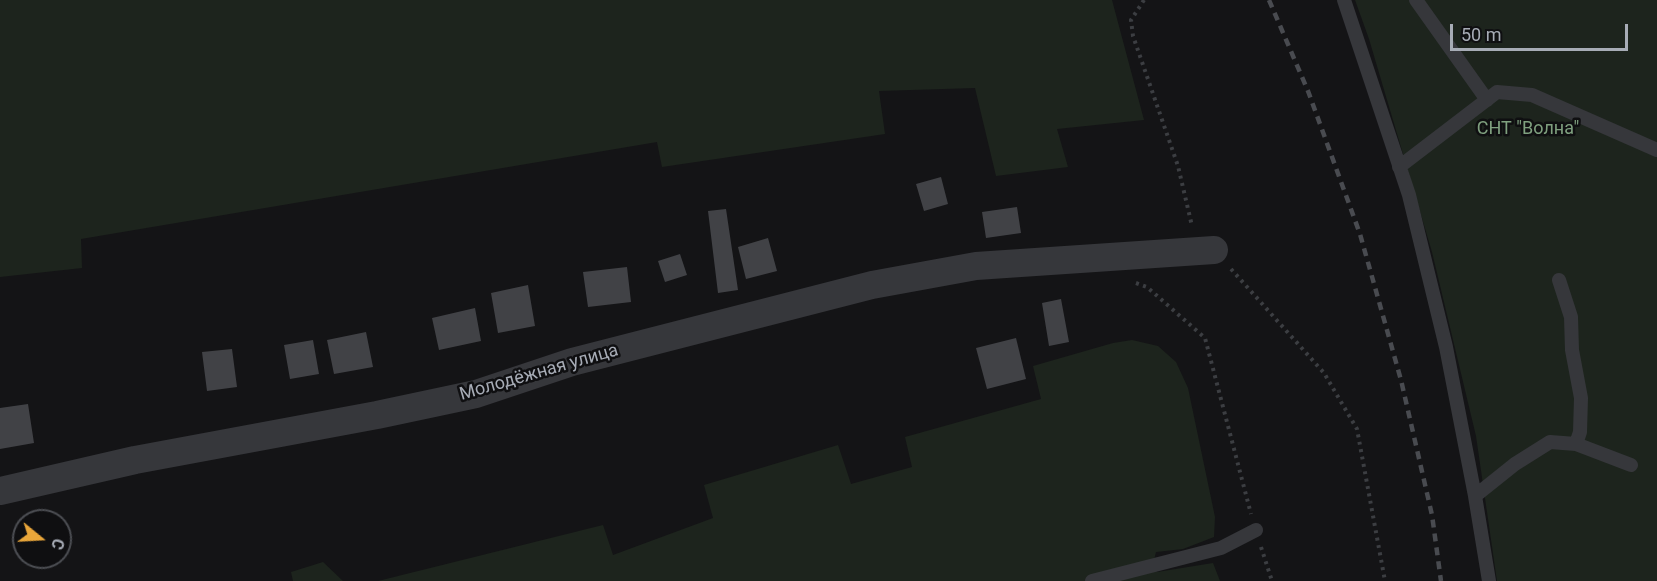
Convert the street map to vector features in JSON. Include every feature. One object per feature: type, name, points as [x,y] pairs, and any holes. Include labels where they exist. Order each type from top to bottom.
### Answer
[{"type":"street","name":"Молодёжная улица","points":[[0,491],[135,460],[377,415],[476,394],[572,362],[872,285],[976,266],[1206,250]]},
{"type":"lane","points":[[1344,0],[1408,195],[1446,347],[1489,581]]},
{"type":"lane","points":[[1416,0],[1487,100]]},
{"type":"lane","points":[[1399,167],[1497,92],[1532,95],[1657,150]]},
{"type":"lane","points":[[1559,280],[1571,317],[1572,350],[1581,398],[1580,432],[1576,444]]},
{"type":"lane","points":[[1475,496],[1515,464],[1550,442],[1576,444],[1631,465]]},
{"type":"lane","points":[[1092,581],[1221,548],[1256,530]]},
{"type":"path","points":[[1144,0],[1131,20],[1133,36],[1206,250],[1324,373],[1357,429],[1385,581]]},
{"type":"path","points":[[1127,279],[1147,287],[1205,338],[1256,530],[1272,581]]},
{"type":"green space","points":[[0,0],[1112,0],[1144,120],[1057,129],[1068,167],[996,176],[975,88],[879,91],[885,134],[662,167],[657,142],[81,239],[82,268],[0,277]]},
{"type":"green space","name":"СНТ \"Волна\"","points":[[1355,0],[1657,0],[1657,581],[1497,581],[1476,436],[1432,252],[1369,39]]},
{"type":"green space","points":[[1132,340],[1158,346],[1176,362],[1188,388],[1215,517],[1214,537],[1183,549],[1156,552],[1154,560],[1157,572],[1213,563],[1220,581],[378,581],[603,525],[613,555],[713,518],[704,485],[838,445],[851,484],[912,467],[905,437],[1041,399],[1033,366],[1113,343]]},
{"type":"green space","points":[[323,562],[343,581],[293,581],[291,572]]},
{"type":"building","points":[[941,177],[948,204],[924,211],[916,184]]},
{"type":"building","points":[[1017,207],[1021,233],[986,238],[982,212]]},
{"type":"building","points":[[726,209],[738,290],[718,293],[708,211]]},
{"type":"building","points":[[768,238],[777,271],[746,279],[738,247]]},
{"type":"building","points":[[680,254],[687,275],[665,282],[658,261]]},
{"type":"building","points":[[627,267],[631,302],[588,307],[583,272]]},
{"type":"building","points":[[528,285],[535,326],[498,333],[491,293]]},
{"type":"building","points":[[1061,299],[1069,342],[1049,346],[1042,303]]},
{"type":"building","points":[[475,308],[481,341],[439,350],[432,318]]},
{"type":"building","points":[[366,332],[373,367],[334,374],[327,340]]},
{"type":"building","points":[[1016,338],[1026,379],[987,389],[976,348]]},
{"type":"building","points":[[313,340],[319,374],[290,379],[284,345]]},
{"type":"building","points":[[232,349],[237,387],[207,391],[202,352]]},
{"type":"building","points":[[28,404],[34,443],[0,449],[0,408]]},
{"type":"railway","points":[[1269,0],[1308,91],[1360,234],[1401,380],[1432,515],[1441,581]]}]
